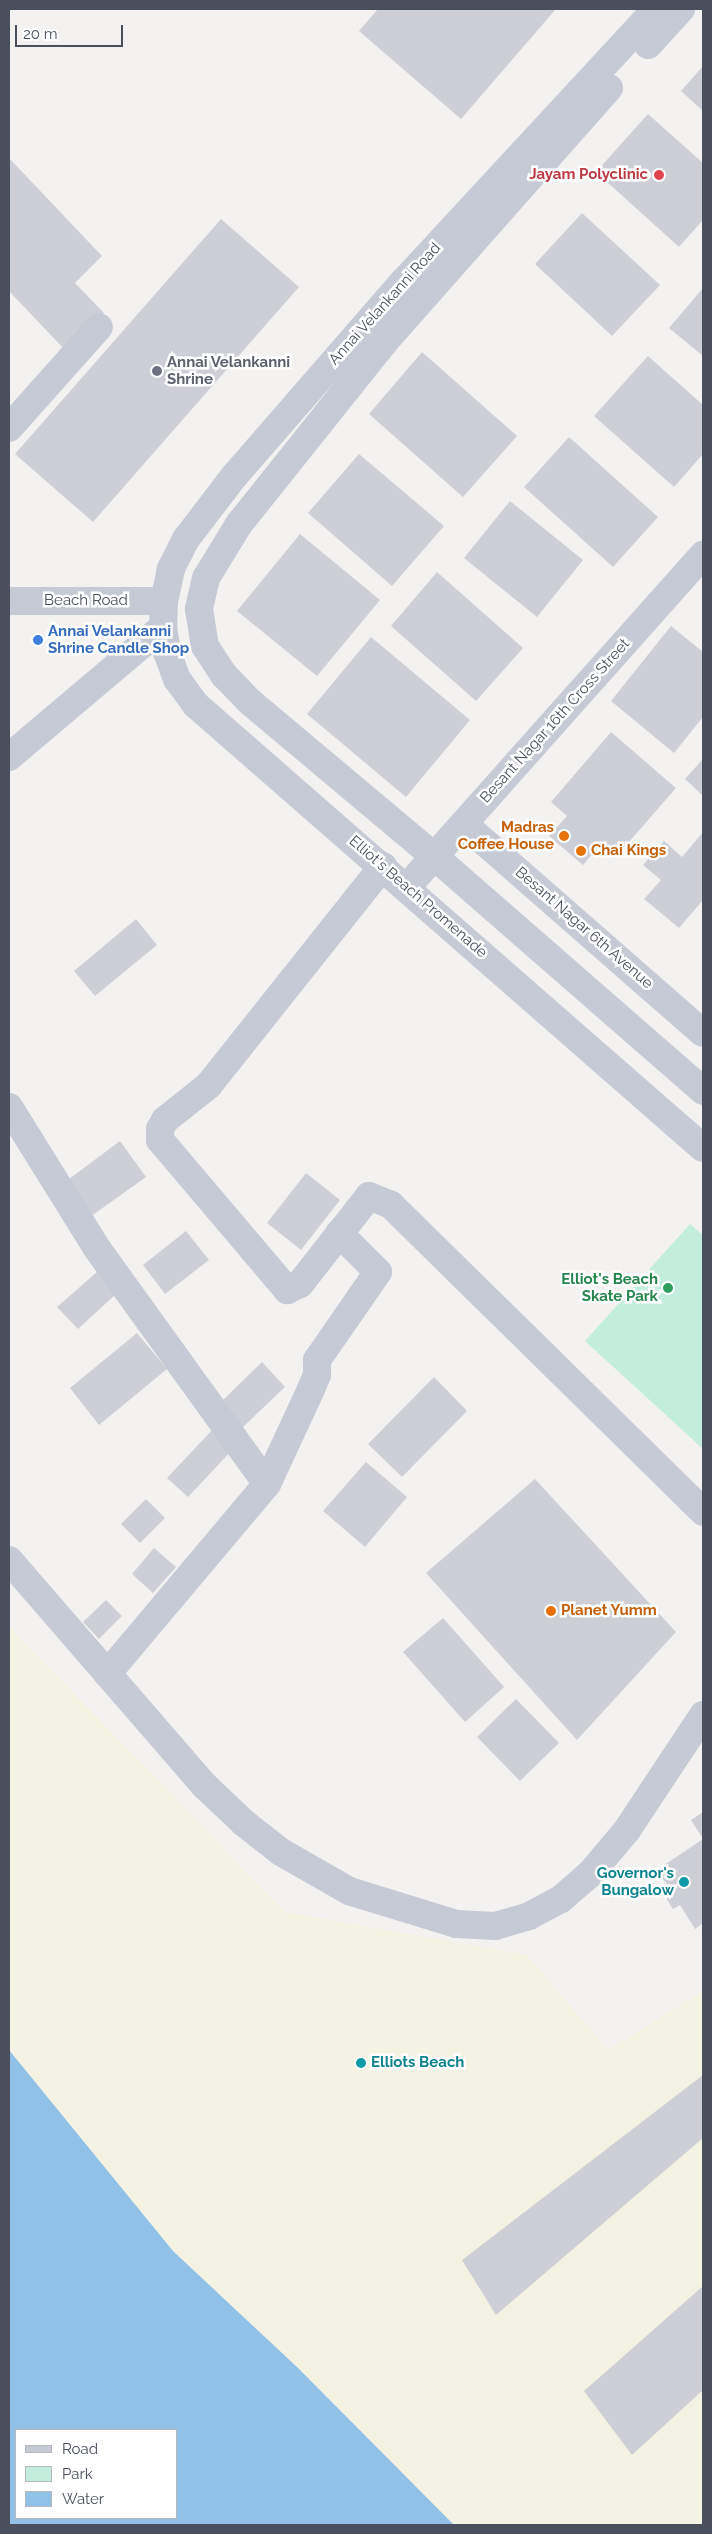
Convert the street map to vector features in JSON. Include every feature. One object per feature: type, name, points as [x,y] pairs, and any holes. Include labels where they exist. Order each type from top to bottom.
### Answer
[{"type":"street","name":"Annai Velankanni Road","points":[[435,857],[249,701],[224,675],[206,646],[201,625],[199,610],[206,578],[239,524],[390,317],[656,9]]},
{"type":"street","name":"Annai Velankanni Road","points":[[163,614],[171,569],[192,532],[235,475],[390,317],[681,9]]},
{"type":"street","points":[[9,428],[99,327]]},
{"type":"street","name":"Besant Nagar 16th Cross Street","points":[[407,887],[703,555]]},
{"type":"street","name":"Beach Road","points":[[9,601],[163,614]]},
{"type":"street","points":[[9,756],[163,614]]},
{"type":"street","name":"Elliot's Beach Promenade","points":[[163,614],[167,652],[177,679],[196,705],[383,866],[703,1148]]},
{"type":"street","name":"Besant Nagar 6th Avenue","points":[[464,824],[703,1033]]},
{"type":"street","points":[[435,857],[703,1091]]},
{"type":"street","points":[[383,866],[209,1085],[165,1120],[160,1129],[160,1140],[287,1290],[296,1288],[369,1196],[391,1205],[703,1512]]},
{"type":"street","points":[[9,1107],[127,1292],[267,1484]]},
{"type":"street","points":[[107,1674],[267,1484],[317,1375],[317,1360],[378,1272],[339,1233]]},
{"type":"street","points":[[9,1560],[205,1786],[280,1852],[349,1891],[456,1924],[495,1926],[529,1916],[561,1899],[590,1874],[627,1830],[703,1715]]},
{"type":"green space","name":"Elliot's Beach Skate Park","points":[[690,1224],[703,1235],[703,1449],[585,1341]]},
{"type":"sand","name":"Elliots Beach","points":[[9,1626],[285,1912],[527,1955],[608,2050],[703,1991],[703,2525],[454,2525],[298,2368],[173,2251],[28,2077],[9,2050]]},
{"type":"water","points":[[9,2050],[173,2251],[298,2368],[454,2525],[9,2525]]},
{"type":"building","points":[[378,9],[556,9],[461,119],[359,31]]},
{"type":"building","points":[[703,66],[703,111],[681,91]]},
{"type":"building","points":[[648,114],[703,163],[703,220],[679,247],[596,172]]},
{"type":"building","points":[[9,158],[102,256],[75,283],[104,313],[65,350],[9,291]]},
{"type":"building","points":[[582,213],[660,285],[612,336],[535,264]]},
{"type":"building","name":"Annai Velankanni Shrine","points":[[221,219],[299,287],[93,522],[15,454]]},
{"type":"building","points":[[703,288],[703,356],[669,328]]},
{"type":"building","points":[[422,352],[517,436],[463,497],[369,414]]},
{"type":"building","points":[[648,356],[703,405],[703,454],[674,487],[594,416]]},
{"type":"building","points":[[569,437],[658,517],[613,567],[524,487]]},
{"type":"building","points":[[359,454],[444,526],[392,586],[308,513]]},
{"type":"building","points":[[510,501],[583,560],[537,617],[464,558]]},
{"type":"building","points":[[300,534],[380,600],[317,676],[237,611]]},
{"type":"building","points":[[437,572],[523,648],[476,701],[391,626]]},
{"type":"building","points":[[671,626],[703,652],[703,717],[674,753],[611,701]]},
{"type":"building","points":[[371,637],[470,720],[406,797],[307,714]]},
{"type":"building","points":[[611,732],[676,788],[615,858],[600,845],[583,865],[549,836],[567,816],[551,802]]},
{"type":"building","points":[[703,759],[703,796],[685,779]]},
{"type":"building","points":[[703,832],[703,900],[679,928],[644,899],[661,880],[643,865],[664,841],[682,857]]},
{"type":"building","points":[[136,919],[157,945],[95,996],[74,971]]},
{"type":"building","points":[[120,1141],[146,1177],[90,1217],[65,1182]]},
{"type":"building","points":[[306,1173],[340,1200],[301,1250],[267,1223]]},
{"type":"building","points":[[186,1231],[209,1260],[165,1294],[143,1265]]},
{"type":"building","points":[[97,1272],[116,1294],[78,1329],[57,1307]]},
{"type":"building","points":[[137,1333],[167,1369],[99,1425],[70,1388]]},
{"type":"building","points":[[262,1362],[285,1387],[241,1429],[219,1404]]},
{"type":"building","points":[[434,1377],[467,1411],[402,1477],[368,1444]]},
{"type":"building","points":[[214,1428],[235,1447],[188,1497],[167,1478]]},
{"type":"building","points":[[366,1462],[407,1497],[365,1547],[323,1511]]},
{"type":"building","points":[[535,1479],[676,1632],[577,1740],[426,1573]]},
{"type":"building","points":[[146,1499],[165,1518],[140,1543],[121,1524]]},
{"type":"building","points":[[154,1548],[176,1567],[153,1593],[132,1574]]},
{"type":"building","points":[[106,1600],[122,1616],[99,1639],[83,1622]]},
{"type":"building","points":[[443,1618],[504,1687],[465,1722],[403,1652]]},
{"type":"building","points":[[516,1699],[559,1743],[520,1781],[477,1737]]},
{"type":"building","name":"Governor's Bungalow","points":[[703,1812],[703,1839],[691,1820]]},
{"type":"building","name":"Governor's Bungalow","points":[[703,1839],[703,1923],[695,1929],[680,1905],[673,1909],[666,1898],[673,1894],[657,1870]]},
{"type":"building","points":[[703,2075],[703,2138],[496,2315],[462,2260]]},
{"type":"building","points":[[703,2286],[703,2390],[632,2455],[584,2391]]},
{"type":"place","name":"Jayam Polyclinic","points":[[659,175]]},
{"type":"place","name":"Annai Velankanni Shrine","points":[[157,371]]},
{"type":"place","name":"Annai Velankanni Shrine Candle Shop","points":[[38,640]]},
{"type":"place","name":"Madras Coffee House","points":[[564,836]]},
{"type":"place","name":"Chai Kings","points":[[581,851]]},
{"type":"place","name":"Elliot's Beach Skate Park","points":[[668,1288]]},
{"type":"place","name":"Planet Yumm","points":[[551,1611]]},
{"type":"place","name":"Governor's Bungalow","points":[[684,1882]]},
{"type":"place","name":"Elliots Beach","points":[[361,2063]]}]
